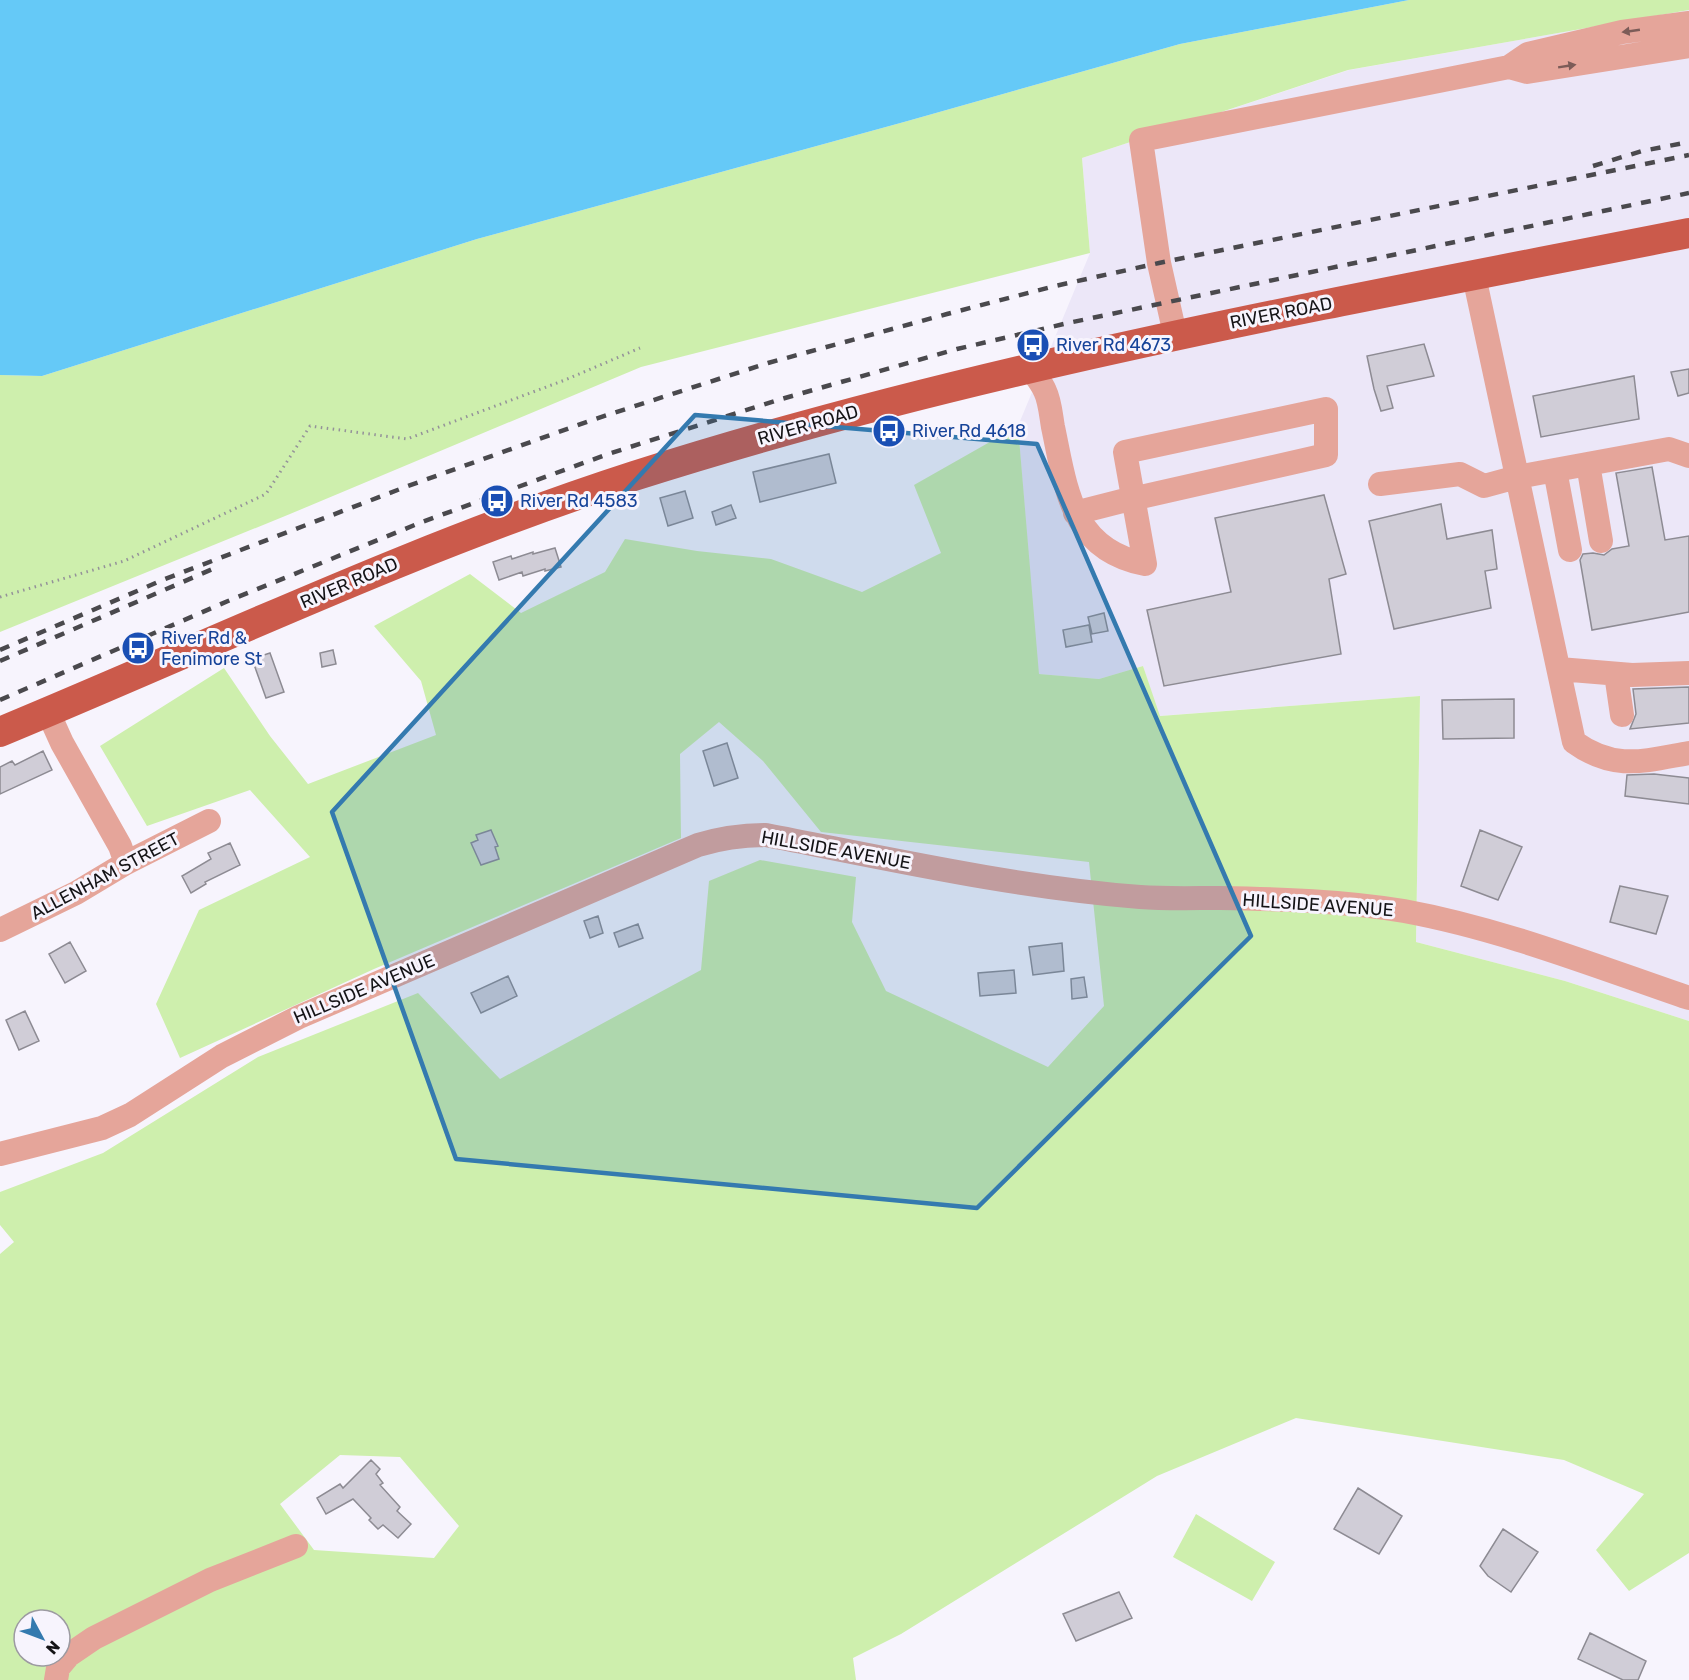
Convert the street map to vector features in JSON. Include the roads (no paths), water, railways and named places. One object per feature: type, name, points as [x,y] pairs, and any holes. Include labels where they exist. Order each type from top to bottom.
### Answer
[{"type":"main road","name":"RIVER ROAD","points":[[0,732],[348,583],[493,525],[633,477],[779,432],[937,389],[1176,334],[1689,233]]},
{"type":"street","points":[[1176,334],[1159,263],[1141,140],[1509,67],[1528,54],[1622,32],[1689,23]]},
{"type":"street","points":[[1509,67],[1527,72],[1689,46]]},
{"type":"street","points":[[1474,276],[1574,742],[1592,754],[1614,761],[1641,761],[1689,753]]},
{"type":"street","points":[[1030,368],[1045,391],[1064,479],[1075,513],[1089,536],[1110,552],[1129,561],[1145,564],[1132,499],[1125,452],[1326,409],[1326,455],[1132,499],[1075,513]]},
{"type":"street","points":[[1380,484],[1460,474],[1484,486],[1517,477],[1670,448],[1689,456]]},
{"type":"street","points":[[1588,464],[1601,541]]},
{"type":"street","points":[[1555,470],[1570,550]]},
{"type":"street","points":[[1559,669],[1632,675],[1689,673]]},
{"type":"street","points":[[1616,674],[1622,716]]},
{"type":"street","points":[[48,712],[62,743],[120,846],[126,863]]},
{"type":"street","name":"ALLENHAM STREET","points":[[3,933],[126,863],[208,821]]},
{"type":"street","name":"HILLSIDE AVENUE","points":[[0,1154],[102,1128],[130,1115],[222,1056],[299,1017],[698,845],[720,838],[743,835],[766,835],[1053,888],[1142,897],[1294,899],[1404,911],[1470,926],[1526,943],[1689,998]]},
{"type":"street","points":[[56,1680],[58,1668],[69,1655],[94,1638],[210,1580],[296,1546]]},
{"type":"water","points":[[0,0],[1409,0],[1180,44],[477,239],[42,376],[0,375]]},
{"type":"railway","points":[[1593,166],[1642,151],[1689,142]]},
{"type":"railway","points":[[0,650],[165,579],[408,486],[595,419],[768,363],[1055,286],[1689,155]]},
{"type":"railway","points":[[0,700],[228,601],[422,522],[608,454],[778,400],[957,349],[1068,323],[1689,193]]},
{"type":"railway","points":[[0,661],[215,568]]},
{"type":"place","name":"River Rd 4673","points":[[1033,345]]},
{"type":"place","name":"River Rd 4618","points":[[889,431]]},
{"type":"place","name":"River Rd 4583","points":[[497,501]]},
{"type":"place","name":"River Rd & Fenimore St","points":[[138,648]]}]
